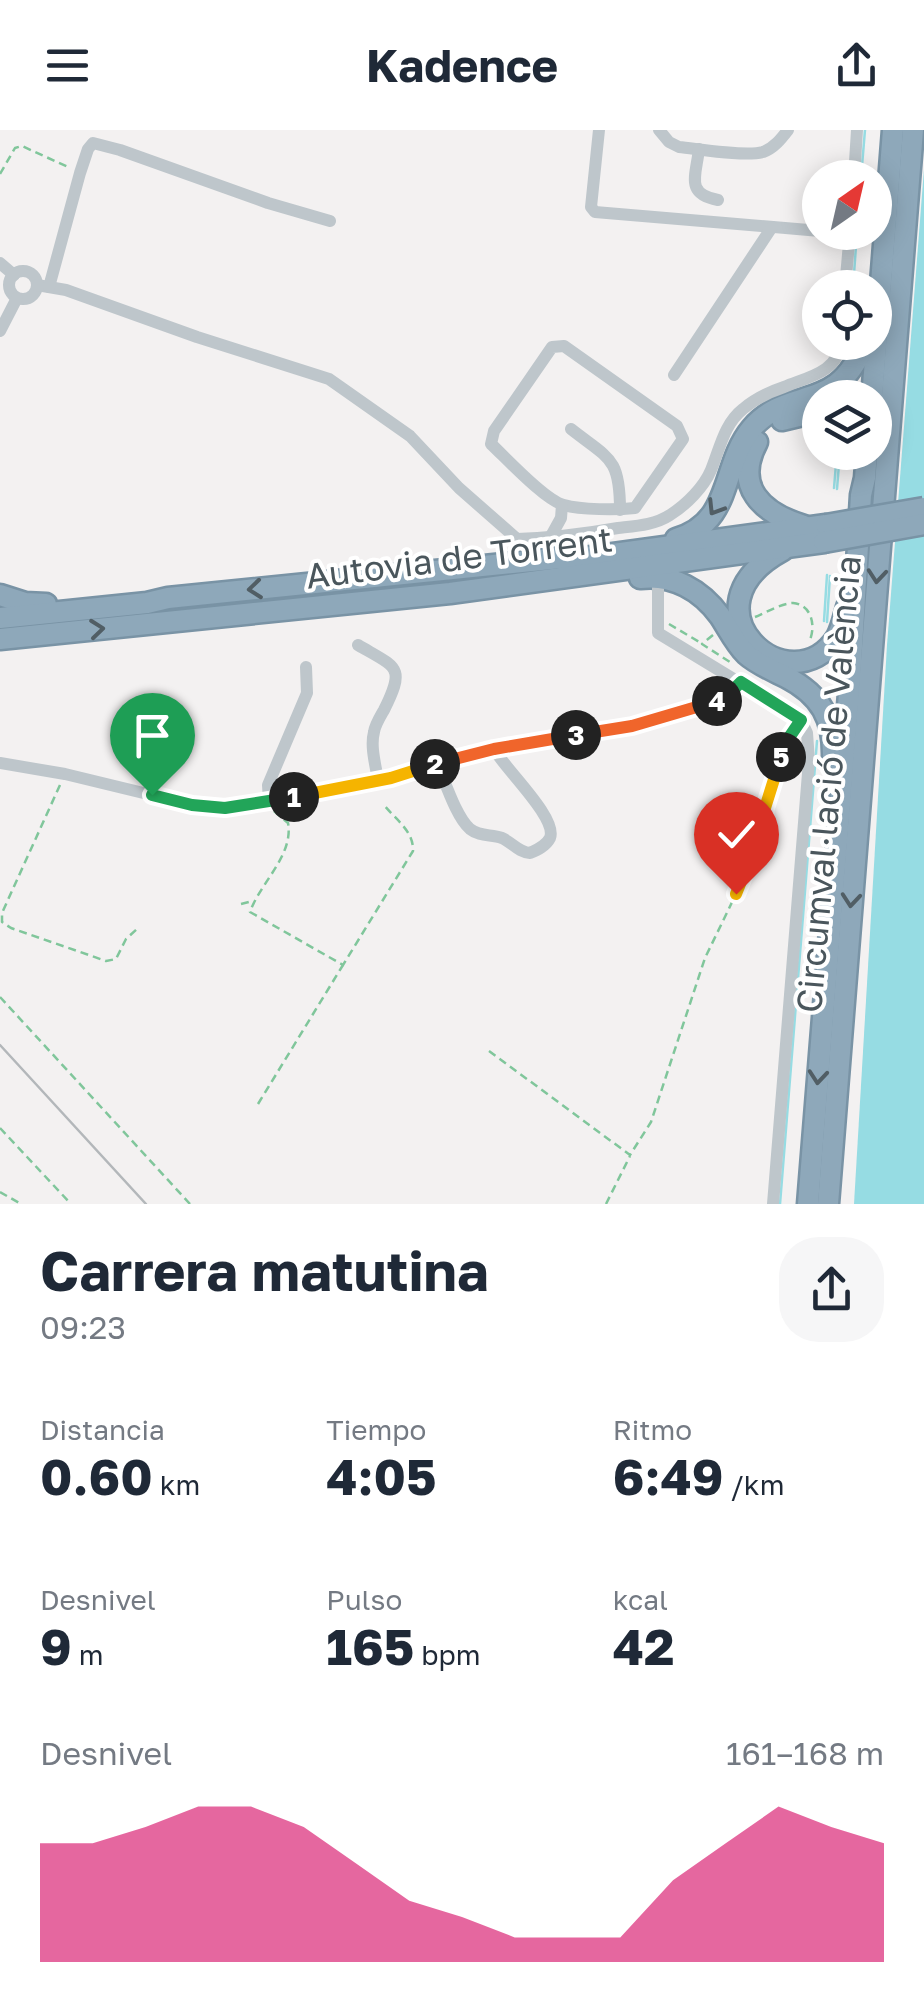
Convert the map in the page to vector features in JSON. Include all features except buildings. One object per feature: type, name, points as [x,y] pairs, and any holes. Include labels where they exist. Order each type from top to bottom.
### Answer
[{"type":"highway","points":[[879,270],[892,130]]},
{"type":"highway","name":"Circumval·lació de València","points":[[828,1204],[914,130]]},
{"type":"highway","points":[[561,558],[582,550],[681,538],[703,526],[720,506],[740,446],[760,420],[835,386],[849,374],[856,360]]},
{"type":"highway","points":[[802,415],[789,416],[764,432],[750,456],[748,471],[756,498],[766,509],[820,531]]},
{"type":"highway","points":[[856,470],[861,495]]},
{"type":"highway","name":"Circumval·lació de València","points":[[808,1204],[866,470]]},
{"type":"highway","name":"Autovia de Torrent","points":[[0,639],[610,573],[789,547],[820,531],[924,508]]},
{"type":"highway","name":"Autovia de Torrent","points":[[0,618],[820,531],[924,524]]},
{"type":"highway","points":[[789,547],[759,566],[748,578],[740,599],[747,638],[767,655],[803,662],[828,646],[838,636],[854,583]]},
{"type":"highway","points":[[450,593],[474,596],[648,577],[664,578],[696,591],[710,603],[747,654],[798,684],[824,711],[832,728],[834,784],[840,806]]},
{"type":"highway","points":[[0,595],[25,603],[46,604],[145,594],[168,598]]},
{"type":"street","points":[[599,130],[591,207],[595,212],[802,230]]},
{"type":"street","points":[[659,130],[679,147],[752,153],[775,146],[788,130]]},
{"type":"street","points":[[855,160],[857,130]]},
{"type":"street","points":[[17,298],[30,297],[43,286],[93,136],[138,156],[330,221]]},
{"type":"street","points":[[699,149],[695,185],[703,197],[718,200]]},
{"type":"street","points":[[674,375],[772,227]]},
{"type":"street","points":[[0,263],[14,275]]},
{"type":"street","points":[[14,275],[27,272],[43,286],[66,290],[329,379],[410,436],[459,488],[518,539],[651,529],[696,493],[710,472],[730,422],[740,412],[755,400],[815,376],[834,360]]},
{"type":"street","points":[[14,275],[10,287],[17,298]]},
{"type":"street","points":[[0,330],[17,298]]},
{"type":"street","points":[[564,346],[678,426],[682,439],[635,508],[562,505],[491,444],[494,431],[552,347],[564,346]]},
{"type":"street","points":[[571,428],[612,462],[620,480],[620,510]]},
{"type":"street","points":[[550,538],[561,518],[562,505]]},
{"type":"street","points":[[658,588],[658,633],[739,676],[801,720],[807,733],[809,761],[773,1204]]},
{"type":"street","points":[[358,646],[388,663],[398,676],[374,730],[378,780]]},
{"type":"street","points":[[268,802],[268,785],[307,693],[306,667]]},
{"type":"street","points":[[0,763],[65,774],[192,805],[236,808],[378,780],[494,749],[632,726],[720,700],[732,691],[739,676]]},
{"type":"street","points":[[437,763],[470,830],[504,839],[530,854],[546,844],[550,828],[541,810],[494,749]]},
{"type":"path","points":[[0,174],[15,148],[22,146],[80,172]]},
{"type":"path","points":[[754,617],[798,604],[813,622],[812,636],[804,648]]},
{"type":"path","points":[[666,622],[733,664],[739,676]]},
{"type":"path","points":[[702,644],[718,630]]},
{"type":"path","points":[[606,1204],[651,1122],[705,958],[763,826],[786,742],[801,720]]},
{"type":"path","points":[[65,774],[2,913],[2,922],[106,960],[116,959],[126,938],[137,929]]},
{"type":"path","points":[[268,802],[288,822],[290,832],[250,912],[343,965]]},
{"type":"path","points":[[258,1104],[413,851],[410,834],[384,804]]},
{"type":"path","points":[[241,904],[254,901]]},
{"type":"path","points":[[0,997],[190,1204]]},
{"type":"path","points":[[489,1051],[630,1155]]},
{"type":"path","points":[[0,1128],[71,1204]]},
{"type":"path","points":[[0,1192],[21,1204]]},
{"type":"water","points":[[924,169],[924,1204],[854,1204],[887,645]]},
{"type":"waterway","points":[[862,160],[865,130]]},
{"type":"waterway","points":[[854,270],[856,250]]},
{"type":"waterway","points":[[834,488],[836,470]]},
{"type":"waterway","points":[[837,489],[839,470]]},
{"type":"waterway","points":[[824,621],[827,575]]},
{"type":"waterway","points":[[827,622],[830,576]]},
{"type":"waterway","points":[[780,1204],[817,741]]},
{"type":"railway","points":[[0,1045],[146,1204]]},
{"type":"route","points":[[152,795],[192,805],[236,808],[391,778],[494,749],[632,726],[720,700],[741,682],[801,720],[786,742],[763,826],[736,894]]}]
